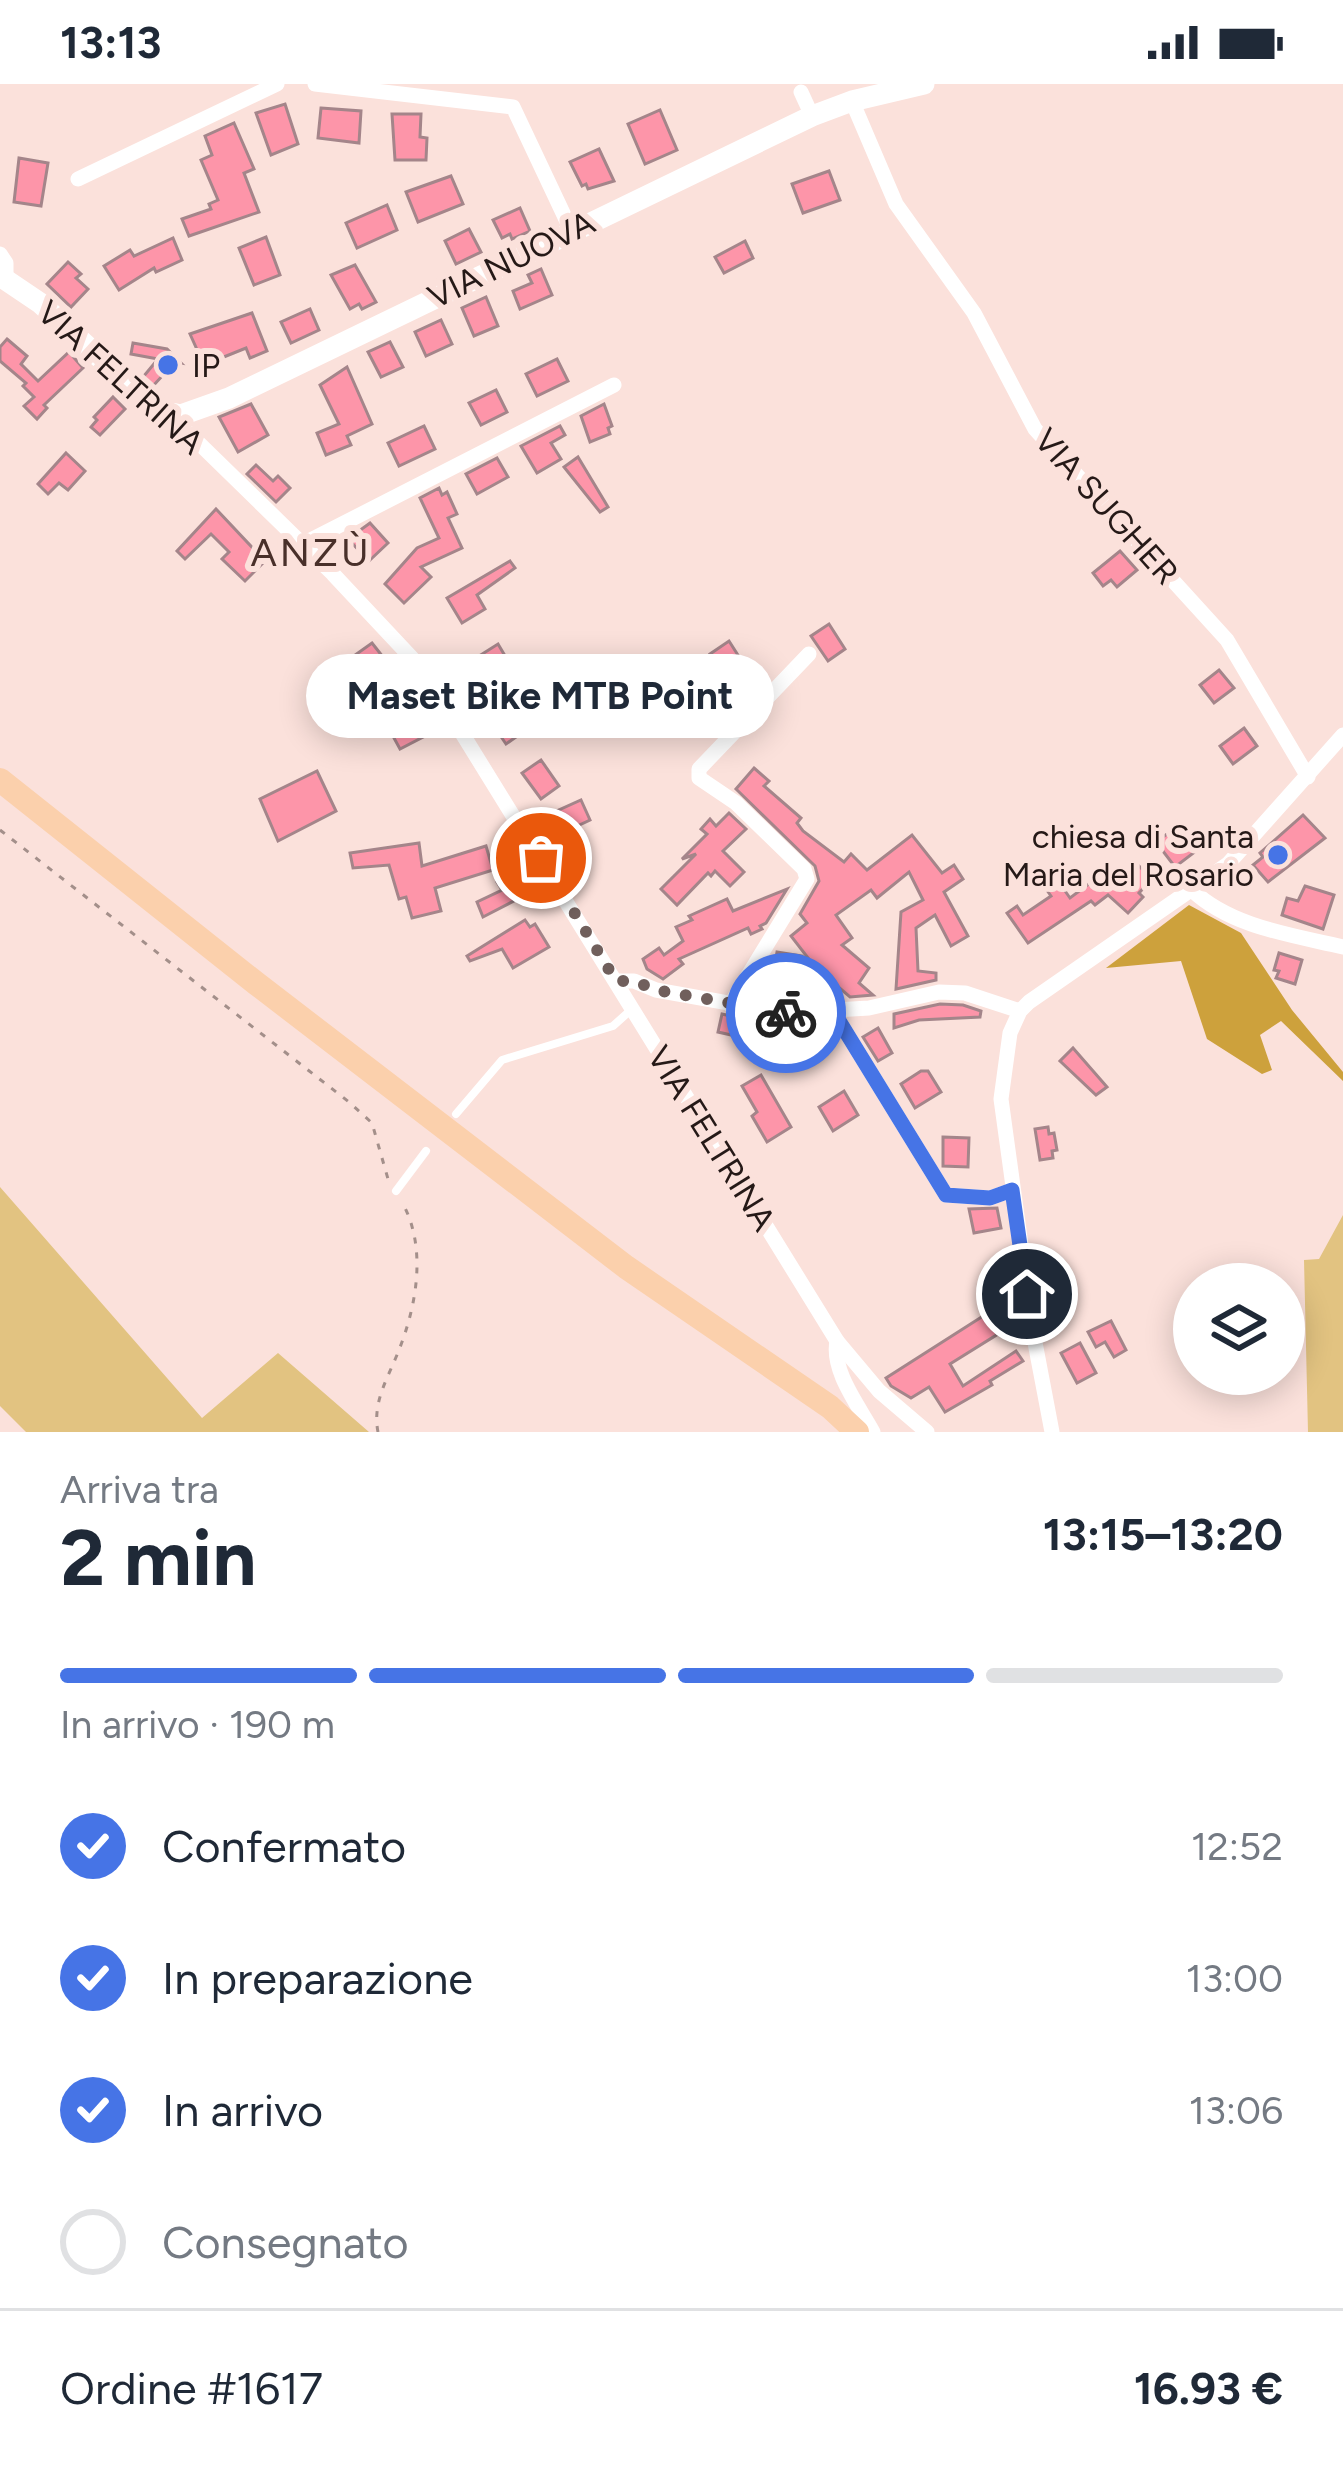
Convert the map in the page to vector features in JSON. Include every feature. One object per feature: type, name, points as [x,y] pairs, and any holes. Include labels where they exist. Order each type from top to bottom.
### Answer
[{"type":"main road","points":[[0,781],[608,1253],[830,1407],[857,1432]]},
{"type":"street","points":[[78,179],[278,84]]},
{"type":"street","points":[[314,84],[513,107],[571,230]]},
{"type":"street","name":"VIA NUOVA","points":[[170,415],[229,398],[812,116],[924,84]]},
{"type":"street","points":[[801,92],[812,116]]},
{"type":"street","name":"VIA SUGHER","points":[[852,101],[896,204],[974,313],[1035,429],[1227,640],[1308,777]]},
{"type":"street","points":[[0,254],[6,263],[3,278]]},
{"type":"street","name":"VIA FELTRINA","points":[[3,278],[40,303],[157,410],[170,415],[423,670],[837,1341],[835,1354],[843,1376],[873,1432]]},
{"type":"street","points":[[302,544],[614,385]]},
{"type":"street","points":[[730,1005],[807,879],[804,869],[736,803],[699,778],[699,769],[809,655]]},
{"type":"street","points":[[1052,1432],[1001,1099],[1010,1033],[1020,1011],[1228,864],[1343,735]]},
{"type":"street","points":[[1192,890],[1208,905],[1258,926],[1343,947]]},
{"type":"street","points":[[616,981],[784,1013],[869,1008],[939,992],[997,1000],[1020,1011]]},
{"type":"street","points":[[833,1011],[946,1195],[990,1198],[1012,1190]]},
{"type":"street","points":[[837,1341],[879,1391],[922,1428]]},
{"type":"street","points":[[899,1432],[922,1428]]},
{"type":"lane","points":[[456,1114],[502,1060],[614,1026],[632,1009]]},
{"type":"lane","points":[[395,1191],[427,1151]]},
{"type":"path","points":[[0,830],[372,1123],[382,1170],[412,1219],[418,1240],[417,1280],[402,1345],[378,1401],[378,1432]]},
{"type":"shaded area","points":[[1189,905],[1241,933],[1292,1010],[1343,1072],[1343,1081],[1281,1021],[1260,1035],[1272,1070],[1262,1074],[1207,1039],[1181,961],[1106,968]]},
{"type":"shaded area","points":[[0,1187],[202,1418],[278,1353],[369,1432],[26,1432],[0,1406]]},
{"type":"shaded area","points":[[1343,1215],[1343,1432],[1308,1432],[1304,1260],[1319,1259]]},
{"type":"building","points":[[285,104],[298,144],[271,155],[256,113]]},
{"type":"building","points":[[321,108],[361,111],[359,143],[318,138]]},
{"type":"building","points":[[660,110],[677,150],[645,164],[628,124]]},
{"type":"building","points":[[392,114],[421,114],[426,160],[395,160]]},
{"type":"building","points":[[234,123],[254,169],[244,173],[259,212],[189,236],[182,219],[211,209],[209,204],[218,200],[201,160],[212,155],[205,136]]},
{"type":"building","points":[[599,149],[614,181],[588,189],[570,162]]},
{"type":"building","points":[[19,158],[48,163],[41,206],[14,202]]},
{"type":"building","points":[[829,171],[840,200],[803,213],[792,184]]},
{"type":"building","points":[[451,176],[463,204],[418,222],[406,192]]},
{"type":"building","points":[[387,205],[397,230],[357,248],[346,223]]},
{"type":"building","points":[[520,208],[530,231],[502,238],[493,220]]},
{"type":"building","points":[[469,229],[481,252],[456,264],[445,241]]},
{"type":"building","points":[[266,237],[280,275],[254,285],[239,248]]},
{"type":"building","points":[[173,238],[182,260],[156,272],[154,268],[119,290],[104,266],[130,250],[134,256]]},
{"type":"building","points":[[745,241],[753,258],[724,273],[715,257]]},
{"type":"building","points":[[68,262],[88,289],[71,307],[47,284]]},
{"type":"building","points":[[355,265],[376,302],[362,309],[359,304],[350,309],[331,275]]},
{"type":"building","points":[[541,269],[552,295],[520,309],[513,291],[532,283],[528,275]]},
{"type":"building","points":[[486,297],[498,326],[474,336],[462,308]]},
{"type":"building","points":[[310,309],[319,330],[291,343],[281,322]]},
{"type":"building","points":[[252,313],[267,351],[250,358],[246,348],[204,365],[190,334]]},
{"type":"building","points":[[441,320],[452,344],[426,356],[415,332]]},
{"type":"building","points":[[7,339],[27,356],[21,364],[38,381],[69,352],[83,368],[44,405],[47,408],[37,419],[24,406],[34,397],[23,386],[26,383],[0,361],[0,347]]},
{"type":"building","points":[[390,342],[403,367],[381,377],[368,352]]},
{"type":"building","points":[[133,343],[167,349],[181,363],[175,362],[153,386],[143,377],[158,359],[131,354]]},
{"type":"building","points":[[557,359],[568,381],[537,396],[526,374]]},
{"type":"building","points":[[347,367],[372,424],[347,436],[351,445],[326,455],[317,433],[339,424],[320,385]]},
{"type":"building","points":[[496,390],[507,412],[481,425],[469,403]]},
{"type":"building","points":[[113,397],[125,409],[100,435],[91,427],[97,420],[94,417]]},
{"type":"building","points":[[251,404],[268,435],[238,452],[219,417]]},
{"type":"building","points":[[604,404],[610,434],[590,442],[581,416]]},
{"type":"building","points":[[424,426],[435,449],[399,466],[388,443]]},
{"type":"building","points":[[560,426],[565,435],[551,443],[561,459],[537,473],[521,446]]},
{"type":"building","points":[[66,453],[85,471],[68,490],[59,483],[48,494],[38,484]]},
{"type":"building","points":[[578,457],[608,507],[600,512],[564,467]]},
{"type":"building","points":[[497,458],[508,477],[477,494],[466,474]]},
{"type":"building","points":[[256,465],[273,481],[278,476],[290,488],[276,502],[247,474]]},
{"type":"building","points":[[439,488],[442,495],[447,492],[457,514],[448,518],[462,548],[421,567],[431,577],[404,603],[385,584],[417,548],[439,538],[420,498]]},
{"type":"building","points":[[216,509],[265,561],[245,581],[222,559],[229,552],[211,534],[185,559],[177,551]]},
{"type":"building","points":[[370,523],[388,543],[369,561],[348,539]]},
{"type":"building","points":[[1120,551],[1137,570],[1117,587],[1111,580],[1103,586],[1093,573]]},
{"type":"building","points":[[510,561],[515,568],[477,595],[485,609],[462,623],[447,598]]},
{"type":"building","points":[[829,624],[845,649],[828,661],[811,636]]},
{"type":"building","points":[[729,641],[743,663],[724,676],[710,654]]},
{"type":"building","points":[[372,643],[394,671],[382,680],[376,670],[358,674],[348,660]]},
{"type":"building","points":[[498,644],[511,666],[471,692],[457,670]]},
{"type":"building","points":[[1219,670],[1234,688],[1214,703],[1200,685]]},
{"type":"building","points":[[509,710],[523,732],[506,744],[491,722]]},
{"type":"building","points":[[412,715],[423,737],[400,749],[388,727]]},
{"type":"building","points":[[1244,728],[1257,746],[1233,764],[1220,746]]},
{"type":"building","points":[[541,760],[559,786],[541,799],[522,773]]},
{"type":"building","points":[[754,768],[769,781],[764,786],[801,818],[797,823],[803,831],[844,862],[851,854],[867,870],[912,835],[942,873],[954,865],[963,879],[944,892],[968,936],[951,946],[935,915],[916,928],[918,971],[936,973],[936,980],[896,989],[901,912],[923,900],[909,872],[877,898],[871,890],[836,915],[852,938],[842,945],[869,968],[859,983],[873,995],[850,997],[815,967],[791,936],[807,923],[800,914],[819,881],[815,866],[736,789]]},
{"type":"building","points":[[317,771],[336,811],[278,841],[260,799]]},
{"type":"building","points":[[581,800],[590,820],[560,834],[550,814]]},
{"type":"building","points":[[729,813],[746,829],[723,851],[744,872],[730,886],[715,871],[711,876],[708,873],[677,905],[661,889],[696,854],[682,859],[707,834],[701,829],[710,819],[716,826]]},
{"type":"building","points":[[1303,815],[1325,838],[1268,882],[1253,865]]},
{"type":"building","points":[[1182,823],[1200,848],[1175,867],[1156,842]]},
{"type":"building","points":[[419,843],[422,866],[486,846],[493,870],[435,888],[441,911],[412,918],[406,897],[399,899],[389,865],[353,868],[350,853]]},
{"type":"building","points":[[1137,864],[1152,879],[1128,913],[1108,895],[1095,905],[1091,901],[1028,943],[1007,913],[1017,906],[1023,915],[1051,896],[1046,889],[1058,881],[1070,898],[1113,866],[1123,879]]},
{"type":"building","points":[[519,869],[531,892],[483,917],[477,902],[502,890],[497,882]]},
{"type":"building","points":[[1305,886],[1334,895],[1323,929],[1282,915],[1287,898],[1298,901]]},
{"type":"building","points":[[787,889],[762,929],[751,934],[748,928],[679,959],[683,964],[663,979],[647,969],[643,959],[659,948],[664,955],[683,941],[676,927],[692,920],[689,916],[727,899],[733,911]]},
{"type":"building","points":[[525,920],[530,927],[535,924],[549,947],[513,968],[502,949],[470,961],[467,956]]},
{"type":"building","points":[[777,952],[802,956],[799,1000],[750,995],[763,974],[773,975]]},
{"type":"building","points":[[1279,953],[1302,960],[1295,984],[1276,978]]},
{"type":"building","points":[[940,1004],[963,1005],[981,1011],[980,1017],[919,1020],[894,1028],[894,1014]]},
{"type":"building","points":[[722,1014],[766,1026],[762,1042],[718,1032]]},
{"type":"building","points":[[878,1028],[892,1053],[878,1061],[863,1037]]},
{"type":"building","points":[[1073,1048],[1107,1087],[1096,1095],[1060,1061]]},
{"type":"building","points":[[928,1071],[941,1092],[915,1108],[901,1084]]},
{"type":"building","points":[[761,1075],[791,1127],[767,1142],[742,1086]]},
{"type":"building","points":[[844,1091],[858,1115],[833,1131],[819,1107]]},
{"type":"building","points":[[1048,1127],[1057,1150],[1052,1151],[1053,1158],[1040,1160],[1035,1129]]},
{"type":"building","points":[[943,1137],[969,1138],[968,1167],[943,1166]]},
{"type":"building","points":[[997,1208],[1001,1228],[974,1233],[969,1209]]},
{"type":"building","points":[[1016,1295],[1019,1321],[950,1364],[963,1386],[1016,1351],[1023,1361],[990,1381],[992,1385],[945,1412],[929,1387],[911,1398],[891,1386],[886,1378]]},
{"type":"building","points":[[1111,1321],[1126,1350],[1114,1357],[1105,1342],[1096,1347],[1088,1332]]},
{"type":"building","points":[[1080,1343],[1096,1373],[1077,1383],[1061,1353]]},
{"type":"way so far","points":[[541,858],[616,981],[786,1013]]},
{"type":"place","name":"IP","points":[[168,365]]},
{"type":"place","name":"chiesa di Santa Maria del Rosario","points":[[1278,855]]},
{"type":"place","name":"Maset Bike MTB Point","points":[[541,858]]},
{"type":"district","name":"ANZÙ","points":[[311,552]]},
{"type":"route","points":[[786,1013],[833,1011],[946,1195],[990,1198],[1012,1190],[1027,1294]]}]
